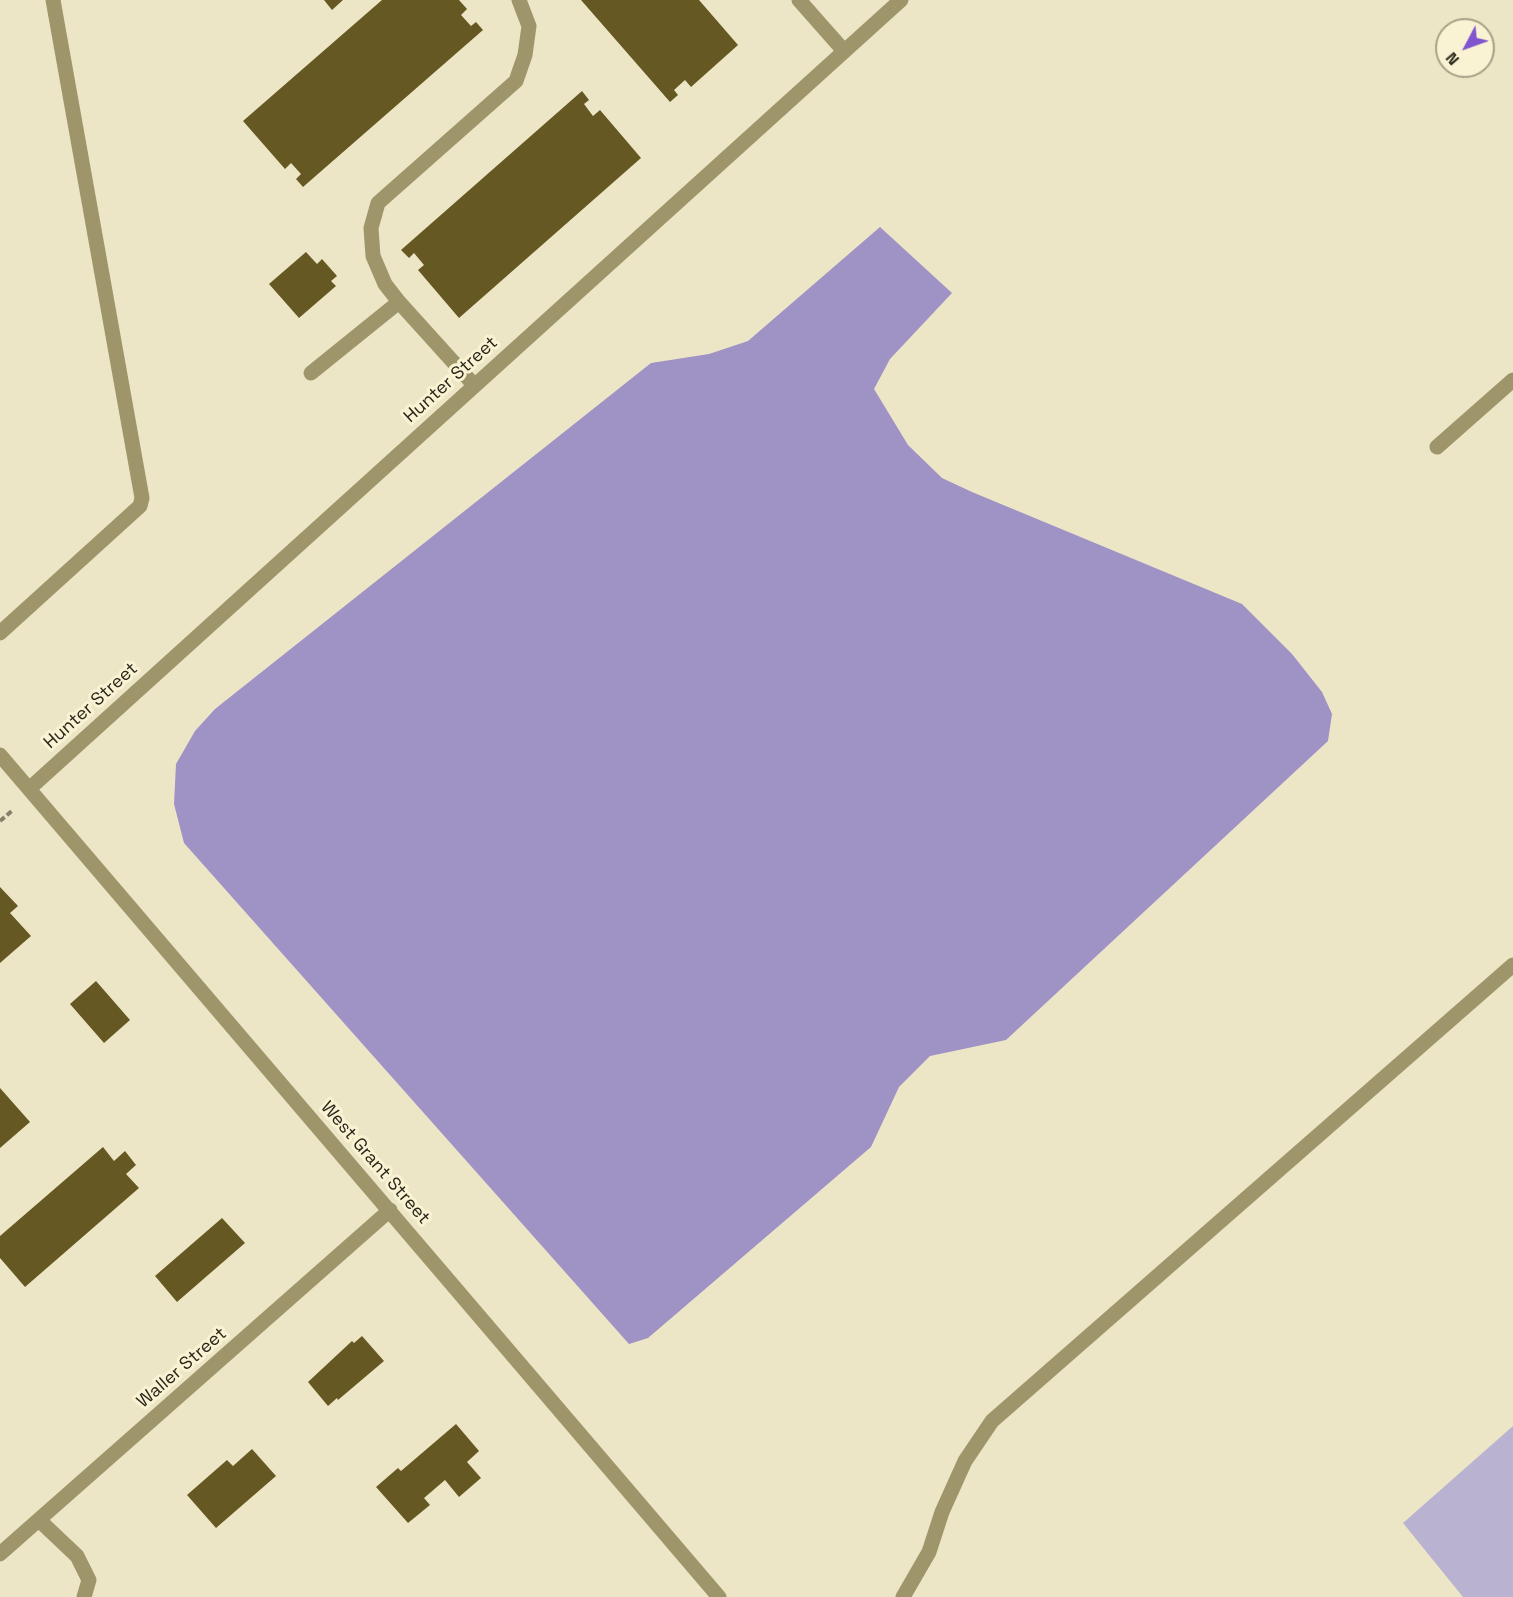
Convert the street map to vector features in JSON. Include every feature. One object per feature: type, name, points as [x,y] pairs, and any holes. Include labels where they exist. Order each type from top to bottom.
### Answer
[{"type":"street","points":[[0,633],[140,506],[142,498],[53,0]]},
{"type":"street","points":[[474,385],[385,284],[373,256],[371,228],[378,203],[516,81],[525,55],[529,26],[519,0]]},
{"type":"street","points":[[799,0],[844,51]]},
{"type":"street","name":"Hunter Street","points":[[28,789],[901,0]]},
{"type":"street","points":[[312,373],[399,302]]},
{"type":"street","points":[[1437,447],[1513,380]]},
{"type":"street","name":"West Grant Street","points":[[0,755],[719,1597]]},
{"type":"street","points":[[903,1597],[929,1552],[942,1512],[965,1461],[992,1421],[1513,965]]},
{"type":"street","name":"Waller Street","points":[[0,1554],[390,1210]]},
{"type":"street","points":[[39,1520],[77,1556],[89,1580],[84,1597]]},
{"type":"path","points":[[0,821],[12,810]]},
{"type":"shaded area","points":[[880,227],[952,293],[890,359],[874,389],[908,445],[942,478],[1242,604],[1292,654],[1322,692],[1332,714],[1328,741],[1006,1040],[930,1056],[899,1087],[871,1147],[648,1338],[629,1344],[184,843],[174,804],[176,764],[195,731],[215,709],[651,363],[709,354],[748,341]]},
{"type":"shaded area","points":[[1513,1426],[1513,1597],[1463,1597],[1403,1523]]},
{"type":"building","points":[[324,0],[343,0],[332,10]]},
{"type":"building","points":[[382,0],[459,0],[467,9],[461,15],[471,26],[476,22],[483,30],[303,187],[296,179],[301,174],[291,163],[285,169],[243,121]]},
{"type":"building","points":[[581,0],[699,0],[738,45],[691,87],[685,80],[674,90],[678,95],[670,102]]},
{"type":"building","points":[[582,91],[589,100],[584,104],[593,116],[600,110],[641,158],[459,318],[418,270],[424,265],[414,253],[409,258],[401,250]]},
{"type":"building","points":[[306,252],[317,264],[322,259],[337,276],[331,281],[336,286],[299,318],[269,284]]},
{"type":"building","points":[[0,887],[18,906],[10,913],[31,936],[0,963]]},
{"type":"building","points":[[96,981],[130,1020],[104,1043],[70,1004]]},
{"type":"building","points":[[0,1088],[30,1122],[0,1148]]},
{"type":"building","points":[[103,1147],[114,1161],[125,1151],[136,1165],[126,1174],[139,1188],[25,1287],[0,1258],[0,1236]]},
{"type":"building","points":[[222,1218],[245,1243],[177,1302],[155,1276]]},
{"type":"building","points":[[362,1336],[384,1361],[328,1406],[308,1382],[352,1341],[354,1343]]},
{"type":"building","points":[[456,1424],[479,1451],[467,1462],[481,1478],[459,1497],[445,1480],[424,1498],[430,1505],[408,1523],[376,1487],[398,1468],[401,1471]]},
{"type":"building","points":[[252,1449],[276,1476],[216,1528],[187,1495],[227,1460],[233,1466]]}]
